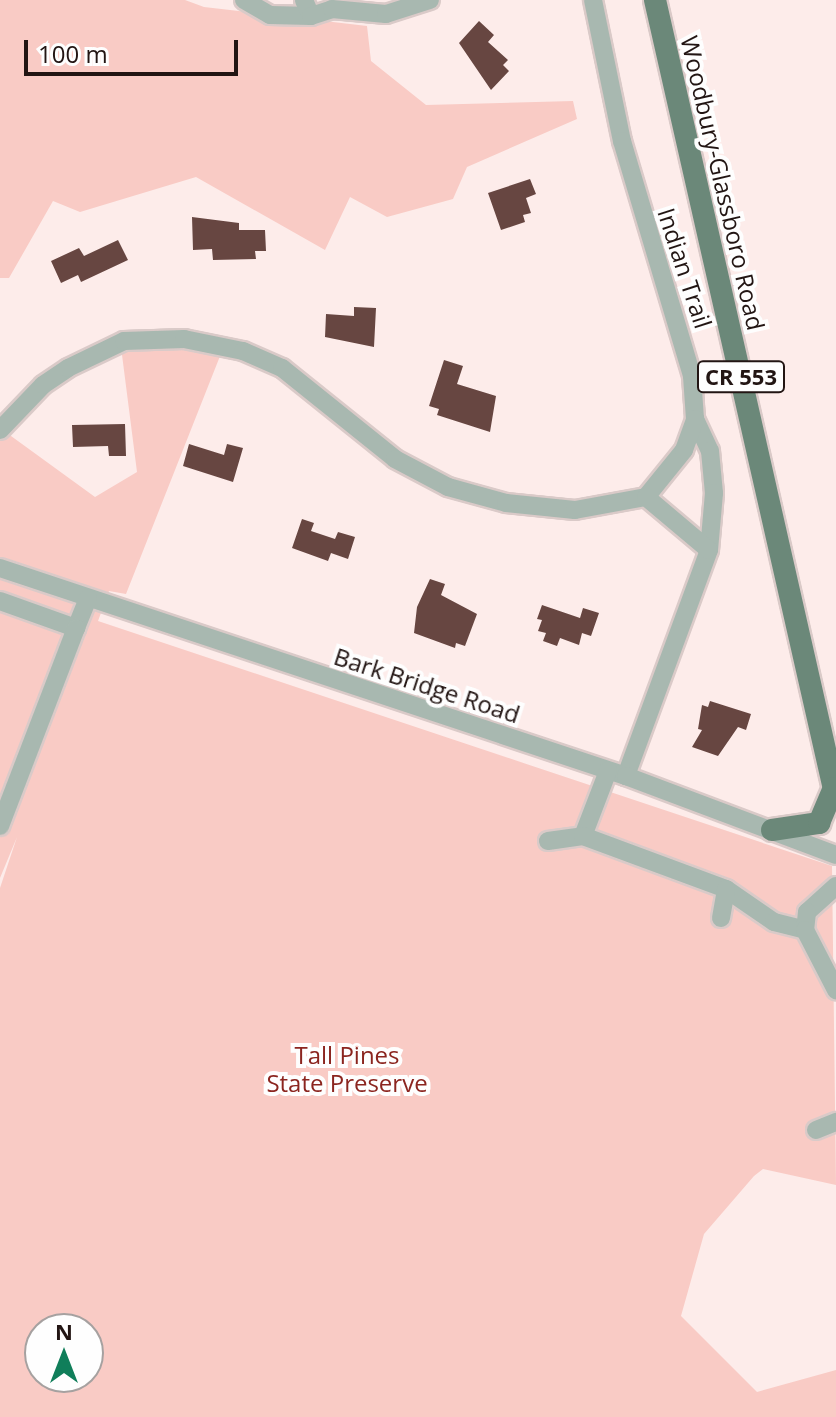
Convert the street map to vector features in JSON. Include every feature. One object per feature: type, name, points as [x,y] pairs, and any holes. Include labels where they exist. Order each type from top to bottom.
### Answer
[{"type":"main road","name":"Woodbury-Glassboro Road","points":[[655,0],[835,793]]},
{"type":"main road","points":[[772,830],[819,823],[835,793]]},
{"type":"street","points":[[244,0],[270,15],[307,8],[386,14],[430,0]]},
{"type":"street","name":"Indian Trail","points":[[583,836],[617,774],[709,550],[710,451],[695,419],[692,376],[638,201],[593,0]]},
{"type":"street","points":[[0,430],[43,385],[68,368],[124,341],[184,339],[243,351],[282,368],[395,459],[461,492],[575,510],[646,497],[684,450],[695,419]]},
{"type":"street","points":[[646,497],[709,550]]},
{"type":"street","name":"Bark Bridge Road","points":[[0,568],[617,774],[836,855]]},
{"type":"street","points":[[0,826],[88,598]]},
{"type":"street","points":[[0,601],[76,628]]},
{"type":"street","points":[[548,841],[583,836],[726,889],[774,922],[805,930]]},
{"type":"street","points":[[836,886],[807,912],[805,930],[836,990]]},
{"type":"street","points":[[721,918],[726,889]]},
{"type":"street","points":[[816,1130],[836,1122]]},
{"type":"green space","points":[[0,0],[185,0],[204,7],[367,26],[371,61],[426,105],[573,101],[577,119],[467,167],[453,199],[387,217],[350,197],[325,250],[196,177],[80,212],[53,201],[9,278],[0,278]]},
{"type":"green space","name":"Tall Pines State Preserve","points":[[224,346],[126,594],[109,591],[98,621],[832,866],[836,1185],[763,1169],[754,1176],[704,1234],[681,1316],[757,1392],[836,1370],[836,1417],[0,1417],[0,888],[17,837],[0,878],[0,428],[95,497],[137,472],[121,347]]},
{"type":"building","points":[[479,21],[494,35],[488,42],[508,60],[503,65],[509,71],[491,90],[459,43]]},
{"type":"building","points":[[530,179],[536,194],[526,198],[531,213],[523,215],[525,222],[501,230],[488,193]]},
{"type":"building","points":[[192,217],[239,223],[239,230],[265,230],[266,251],[255,251],[256,259],[213,260],[212,249],[193,250]]},
{"type":"building","points":[[118,240],[128,260],[81,282],[78,275],[61,283],[51,261],[79,248],[84,256]]},
{"type":"building","points":[[354,307],[376,308],[374,347],[325,337],[326,314],[354,316]]},
{"type":"building","points":[[444,360],[463,366],[457,384],[496,396],[490,432],[437,415],[439,409],[429,406]]},
{"type":"building","points":[[125,424],[126,456],[109,456],[108,446],[73,447],[72,425]]},
{"type":"building","points":[[189,444],[224,455],[227,444],[243,448],[233,482],[183,466]]},
{"type":"building","points":[[302,519],[314,523],[311,531],[335,539],[338,532],[355,537],[348,559],[331,553],[328,561],[292,548]]},
{"type":"building","points":[[430,579],[445,584],[441,595],[477,614],[465,646],[456,643],[455,648],[414,633],[417,607]]},
{"type":"building","points":[[542,605],[580,618],[583,608],[599,613],[591,636],[582,633],[579,645],[560,638],[557,646],[543,641],[546,633],[538,631],[542,620],[537,619]]},
{"type":"building","points":[[710,701],[751,714],[746,730],[738,727],[718,756],[692,747],[702,730],[698,729],[702,705],[708,707]]}]
